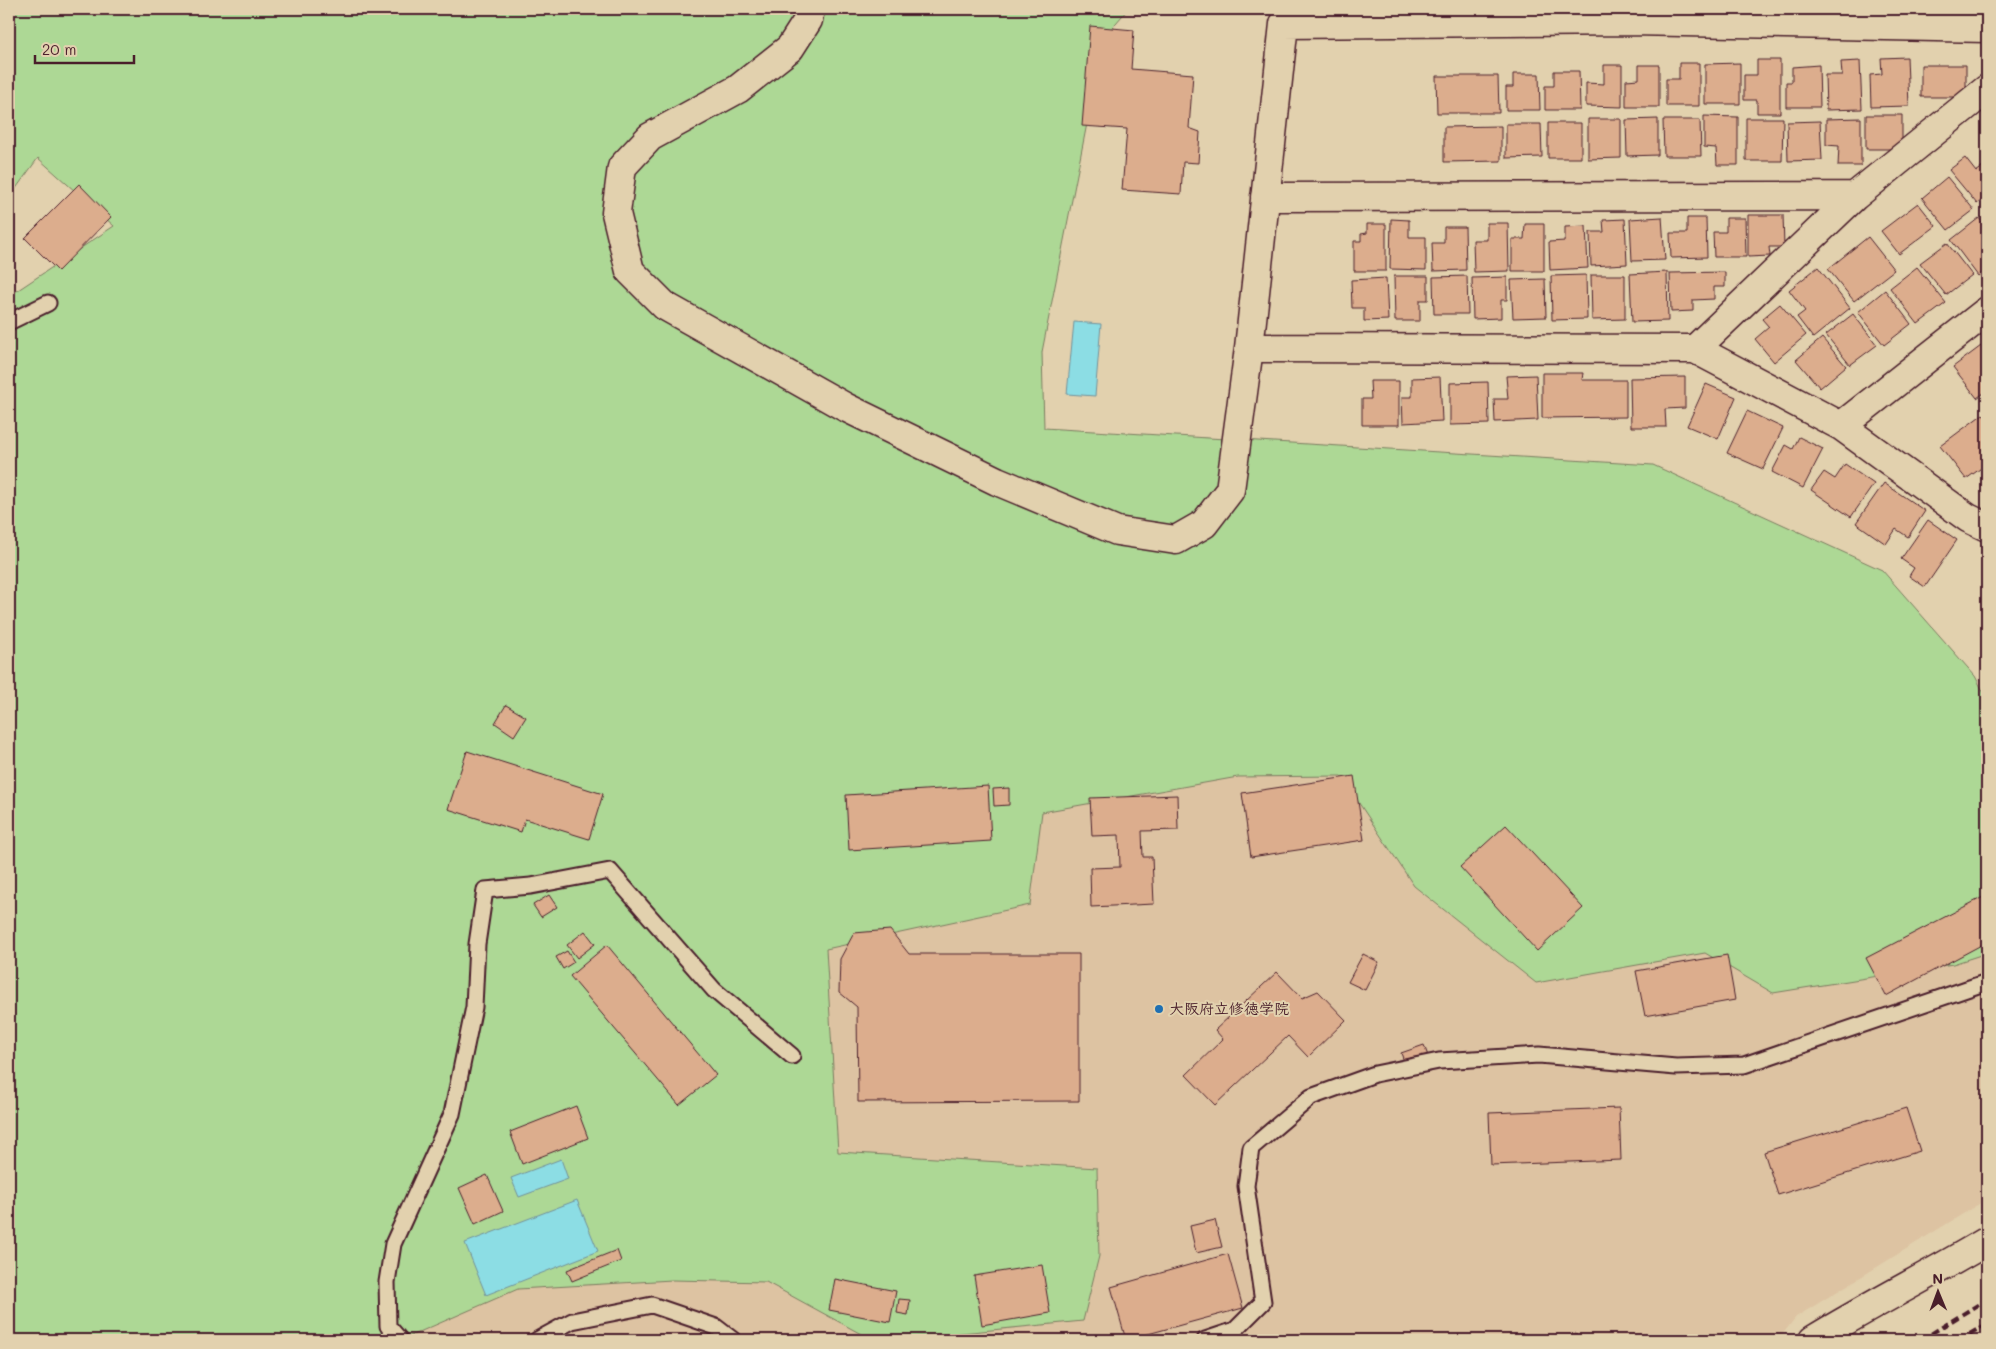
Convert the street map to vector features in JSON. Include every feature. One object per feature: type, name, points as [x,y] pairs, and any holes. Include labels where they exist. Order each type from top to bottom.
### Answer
[{"type":"street","points":[[810,9],[808,20],[790,48],[738,89],[650,137],[622,167],[616,213],[630,272],[665,306],[845,407],[997,481],[1118,531],[1176,540],[1204,524],[1230,490],[1249,348],[1284,24],[1631,21],[1987,28]]},
{"type":"street","points":[[1695,349],[1855,196],[1987,89]]},
{"type":"street","points":[[1265,197],[1855,196]]},
{"type":"street","points":[[1841,426],[1987,311]]},
{"type":"street","points":[[1249,348],[1695,349],[1841,426],[1981,516]]},
{"type":"street","points":[[1813,1340],[1859,1312],[1932,1274],[1987,1241]]},
{"type":"lane","points":[[9,322],[48,303]]},
{"type":"lane","points":[[400,1340],[388,1326],[387,1282],[393,1244],[452,1114],[474,1007],[477,944],[485,890],[531,886],[610,871],[714,990],[792,1056]]},
{"type":"lane","points":[[1205,1340],[1235,1330],[1263,1302],[1246,1186],[1251,1148],[1311,1097],[1375,1074],[1439,1061],[1539,1055],[1676,1066],[1744,1065],[1987,982]]},
{"type":"lane","points":[[537,1340],[572,1321],[652,1305],[716,1327],[733,1340]]},
{"type":"shaded area","name":"大阪府立修徳学院","points":[[1330,740],[1987,875],[1987,1199],[1796,1317],[1778,1340],[149,1340],[357,892]]},
{"type":"green space","points":[[9,9],[1128,9],[1104,37],[1042,352],[1044,428],[1653,465],[1882,570],[1975,676],[1987,699],[1987,953],[1953,964],[1773,993],[1705,953],[1536,983],[1414,886],[1341,776],[1238,777],[1042,812],[1030,905],[826,949],[838,1152],[1097,1168],[1099,1256],[1083,1321],[890,1340],[872,1340],[766,1282],[672,1280],[518,1289],[401,1340],[9,1340],[9,296],[114,226],[38,158],[9,198]]},
{"type":"water","points":[[1074,322],[1101,324],[1095,396],[1067,394]]},
{"type":"water","points":[[561,1159],[568,1179],[519,1197],[511,1178]]},
{"type":"water","points":[[577,1200],[598,1251],[486,1295],[465,1243]]},
{"type":"building","points":[[1090,26],[1134,30],[1131,69],[1193,74],[1189,128],[1200,132],[1198,163],[1183,162],[1181,194],[1122,190],[1127,129],[1082,126]]},
{"type":"building","points":[[1907,57],[1909,106],[1871,107],[1870,75],[1882,74],[1881,58]]},
{"type":"building","points":[[1757,60],[1780,60],[1780,113],[1757,113],[1757,100],[1744,100],[1744,75],[1757,75]]},
{"type":"building","points":[[1860,61],[1862,109],[1826,110],[1825,75],[1842,75],[1841,62]]},
{"type":"building","points":[[1679,63],[1699,63],[1699,106],[1666,106],[1666,79],[1679,79]]},
{"type":"building","points":[[1740,63],[1740,104],[1705,104],[1705,64]]},
{"type":"building","points":[[1604,65],[1622,65],[1622,107],[1586,106],[1586,83],[1604,84]]},
{"type":"building","points":[[1639,65],[1659,65],[1659,107],[1626,107],[1626,80],[1639,79]]},
{"type":"building","points":[[1819,65],[1820,107],[1786,107],[1786,82],[1792,82],[1792,67]]},
{"type":"building","points":[[1921,65],[1966,65],[1966,97],[1921,97]]},
{"type":"building","points":[[1554,71],[1579,71],[1580,110],[1545,110],[1545,86],[1554,86]]},
{"type":"building","points":[[1513,74],[1539,74],[1540,110],[1506,110],[1506,87],[1513,87]]},
{"type":"building","points":[[1436,76],[1498,76],[1499,113],[1437,113]]},
{"type":"building","points":[[1866,115],[1902,115],[1902,149],[1866,149]]},
{"type":"building","points":[[1704,116],[1738,117],[1738,165],[1717,165],[1716,148],[1704,147]]},
{"type":"building","points":[[1746,118],[1783,118],[1782,161],[1746,161]]},
{"type":"building","points":[[1861,118],[1861,166],[1838,166],[1839,146],[1826,145],[1826,119]]},
{"type":"building","points":[[1588,119],[1621,119],[1621,158],[1588,159]]},
{"type":"building","points":[[1658,119],[1658,155],[1627,156],[1626,120]]},
{"type":"building","points":[[1663,120],[1700,120],[1701,156],[1664,156]]},
{"type":"building","points":[[1820,121],[1822,160],[1788,161],[1787,122]]},
{"type":"building","points":[[1548,123],[1581,123],[1581,158],[1548,158]]},
{"type":"building","points":[[1506,124],[1541,124],[1542,157],[1506,158]]},
{"type":"building","points":[[1501,126],[1501,161],[1444,162],[1444,127]]},
{"type":"building","points":[[1965,158],[1976,172],[1987,164],[1987,196],[1977,204],[1949,170]]},
{"type":"building","points":[[1947,177],[1974,210],[1948,230],[1922,198]]},
{"type":"building","points":[[79,184],[111,217],[58,271],[25,238]]},
{"type":"building","points":[[1918,203],[1936,226],[1899,254],[1881,231]]},
{"type":"building","points":[[1748,215],[1783,215],[1784,247],[1769,247],[1770,256],[1748,257]]},
{"type":"building","points":[[1662,217],[1665,260],[1632,261],[1630,219]]},
{"type":"building","points":[[1687,218],[1706,218],[1707,257],[1671,258],[1670,233],[1687,233]]},
{"type":"building","points":[[1726,218],[1745,218],[1746,257],[1714,257],[1713,232],[1726,232]]},
{"type":"building","points":[[1979,218],[1987,229],[1987,269],[1978,276],[1951,240]]},
{"type":"building","points":[[1391,219],[1409,220],[1409,237],[1426,237],[1426,270],[1390,269]]},
{"type":"building","points":[[1625,219],[1627,264],[1591,266],[1590,232],[1604,232],[1603,220]]},
{"type":"building","points":[[1487,223],[1508,223],[1509,271],[1474,272],[1473,240],[1487,240]]},
{"type":"building","points":[[1367,224],[1386,224],[1386,271],[1354,271],[1354,241],[1361,241],[1361,234],[1367,233]]},
{"type":"building","points":[[1525,224],[1544,224],[1544,271],[1512,271],[1512,239],[1524,239]]},
{"type":"building","points":[[1586,226],[1588,268],[1550,270],[1549,242],[1565,241],[1565,227]]},
{"type":"building","points":[[1444,227],[1465,227],[1466,270],[1433,271],[1432,243],[1444,243]]},
{"type":"building","points":[[1868,237],[1894,270],[1854,301],[1828,269]]},
{"type":"building","points":[[1947,243],[1972,275],[1946,295],[1920,263]]},
{"type":"building","points":[[1818,267],[1850,308],[1813,338],[1797,317],[1805,311],[1789,290]]},
{"type":"building","points":[[1917,267],[1946,303],[1918,324],[1890,288]]},
{"type":"building","points":[[1667,272],[1668,321],[1632,322],[1630,274]]},
{"type":"building","points":[[1725,272],[1725,287],[1714,287],[1714,299],[1693,300],[1693,311],[1671,312],[1670,273]]},
{"type":"building","points":[[1586,275],[1587,319],[1552,320],[1551,276]]},
{"type":"building","points":[[1591,275],[1625,275],[1625,319],[1592,320]]},
{"type":"building","points":[[1394,276],[1428,276],[1428,300],[1420,300],[1420,321],[1395,321]]},
{"type":"building","points":[[1467,276],[1468,314],[1434,314],[1433,277]]},
{"type":"building","points":[[1507,277],[1507,300],[1501,300],[1501,318],[1473,319],[1472,278]]},
{"type":"building","points":[[1386,278],[1388,320],[1364,321],[1364,308],[1352,308],[1351,280]]},
{"type":"building","points":[[1545,279],[1546,317],[1513,318],[1511,280]]},
{"type":"building","points":[[1885,290],[1911,324],[1884,345],[1858,312]]},
{"type":"building","points":[[1780,304],[1806,335],[1774,362],[1755,339],[1769,327],[1762,319]]},
{"type":"building","points":[[1853,314],[1877,345],[1850,365],[1826,335]]},
{"type":"building","points":[[1822,338],[1846,366],[1820,388],[1796,360]]},
{"type":"building","points":[[1981,346],[1987,353],[1987,391],[1977,398],[1953,367]]},
{"type":"building","points":[[1542,373],[1583,373],[1582,380],[1626,380],[1626,417],[1542,418]]},
{"type":"building","points":[[1536,375],[1538,420],[1495,422],[1494,399],[1508,399],[1506,376]]},
{"type":"building","points":[[1440,377],[1442,421],[1403,423],[1402,397],[1412,397],[1412,378]]},
{"type":"building","points":[[1685,377],[1685,408],[1665,409],[1666,427],[1631,427],[1630,378]]},
{"type":"building","points":[[1370,381],[1399,381],[1399,425],[1362,425],[1362,399],[1371,399]]},
{"type":"building","points":[[1488,382],[1489,424],[1450,425],[1450,383]]},
{"type":"building","points":[[1706,384],[1736,397],[1718,439],[1687,426]]},
{"type":"building","points":[[1747,411],[1783,428],[1763,469],[1727,453]]},
{"type":"building","points":[[1983,414],[1987,420],[1987,464],[1966,479],[1940,446]]},
{"type":"building","points":[[1799,437],[1823,449],[1803,488],[1772,472],[1786,445],[1793,449]]},
{"type":"building","points":[[1845,464],[1874,484],[1851,517],[1811,490],[1824,472],[1835,479]]},
{"type":"building","points":[[1884,483],[1925,511],[1908,537],[1896,529],[1886,544],[1856,523]]},
{"type":"building","points":[[1928,520],[1957,540],[1925,587],[1909,576],[1914,568],[1901,559]]},
{"type":"building","points":[[506,705],[526,717],[514,736],[495,723]]},
{"type":"building","points":[[467,751],[603,794],[589,839],[525,819],[521,832],[448,809]]},
{"type":"building","points":[[1354,776],[1364,840],[1251,857],[1242,793]]},
{"type":"building","points":[[988,786],[991,841],[849,850],[846,795]]},
{"type":"building","points":[[1009,788],[1009,805],[994,806],[993,789]]},
{"type":"building","points":[[1177,795],[1178,830],[1142,831],[1143,857],[1152,857],[1154,904],[1091,907],[1090,868],[1120,867],[1119,835],[1092,836],[1090,798]]},
{"type":"building","points":[[1506,825],[1583,908],[1537,951],[1460,867]]},
{"type":"building","points":[[549,895],[557,907],[541,917],[533,905]]},
{"type":"building","points":[[1987,895],[1987,942],[1886,996],[1866,958]]},
{"type":"building","points":[[890,930],[909,954],[1079,954],[1079,1101],[858,1102],[857,1007],[839,992],[840,959],[854,933]]},
{"type":"building","points":[[585,931],[595,944],[577,958],[567,945]]},
{"type":"building","points":[[607,945],[716,1075],[679,1105],[570,976]]},
{"type":"building","points":[[567,951],[574,962],[563,969],[556,957]]},
{"type":"building","points":[[1363,954],[1379,962],[1365,990],[1348,982]]},
{"type":"building","points":[[1727,955],[1735,1000],[1645,1016],[1636,971]]},
{"type":"building","points":[[1277,972],[1302,998],[1318,991],[1346,1020],[1308,1057],[1288,1036],[1215,1105],[1186,1075],[1223,1039],[1215,1030]]},
{"type":"building","points":[[1424,1045],[1428,1056],[1405,1064],[1401,1053]]},
{"type":"building","points":[[576,1106],[588,1138],[522,1164],[510,1132]]},
{"type":"building","points":[[1619,1108],[1621,1160],[1491,1165],[1489,1113]]},
{"type":"building","points":[[1906,1108],[1920,1151],[1778,1195],[1764,1152]]},
{"type":"building","points":[[487,1175],[503,1211],[475,1224],[459,1188]]},
{"type":"building","points":[[1215,1220],[1222,1247],[1196,1253],[1190,1226]]},
{"type":"building","points":[[617,1250],[621,1261],[572,1281],[567,1270]]},
{"type":"building","points":[[1228,1254],[1243,1308],[1126,1340],[1111,1287]]},
{"type":"building","points":[[1042,1265],[1050,1313],[982,1325],[974,1276]]},
{"type":"building","points":[[835,1279],[896,1291],[890,1322],[829,1310]]},
{"type":"building","points":[[899,1299],[910,1300],[908,1315],[897,1313]]},
{"type":"building","points":[[1576,1333],[1580,1340],[1563,1340]]},
{"type":"railway","points":[[1921,1340],[1987,1299]]},
{"type":"railway","points":[[1959,1340],[1987,1324]]},
{"type":"place","name":"大阪府立修徳学院","points":[[1159,1009]]}]
